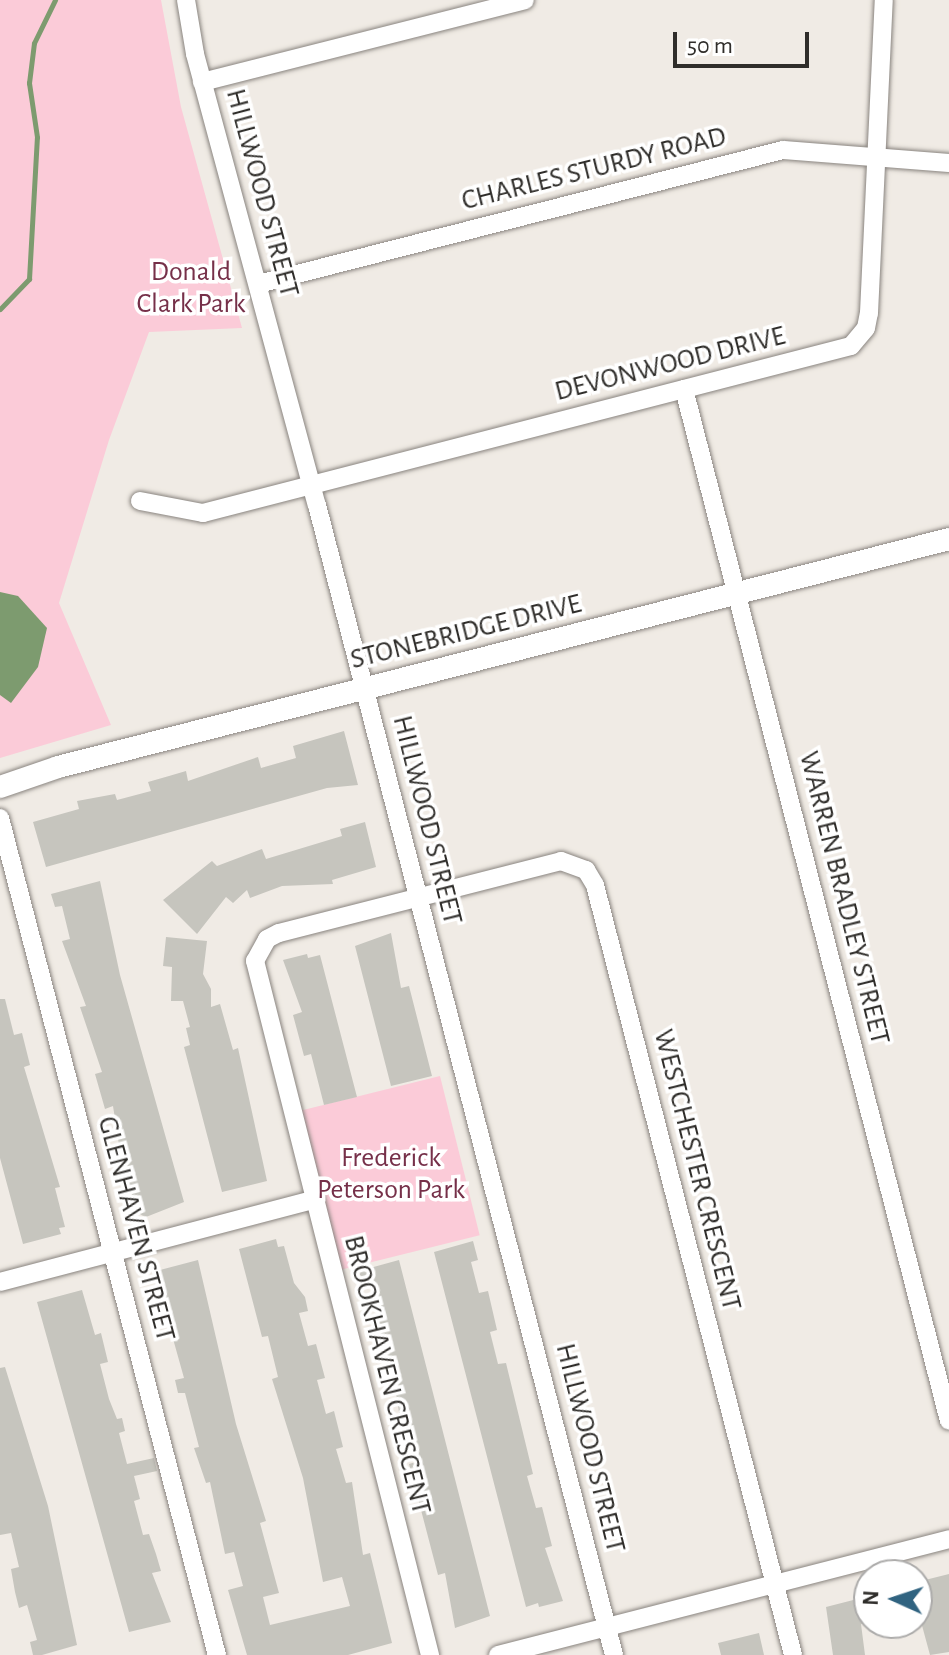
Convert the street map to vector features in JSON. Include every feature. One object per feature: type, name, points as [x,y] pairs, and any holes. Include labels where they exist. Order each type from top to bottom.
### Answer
[{"type":"street","name":"HILLWOOD STREET","points":[[186,0],[202,82],[365,689],[614,1655]]},
{"type":"street","points":[[202,82],[525,0]]},
{"type":"street","points":[[876,154],[884,0]]},
{"type":"street","name":"CHARLES STURDY ROAD","points":[[258,284],[783,150],[876,154],[949,163]]},
{"type":"street","name":"DEVONWOOD DRIVE","points":[[140,501],[203,513],[841,350],[857,341],[869,313],[876,154]]},
{"type":"street","name":"WARREN BRADLEY STREET","points":[[684,389],[949,1421]]},
{"type":"street","name":"STONEBRIDGE DRIVE","points":[[0,787],[58,767],[949,539]]},
{"type":"street","name":"GLENHAVEN STREET","points":[[0,818],[217,1655]]},
{"type":"street","name":"WESTCHESTER CRESCENT","points":[[418,897],[561,861],[586,870],[595,885],[793,1655]]},
{"type":"street","name":"BROOKHAVEN CRESCENT","points":[[418,897],[279,933],[259,949],[255,973],[430,1655]]},
{"type":"street","points":[[0,1282],[313,1200]]},
{"type":"street","points":[[498,1655],[949,1539]]},
{"type":"green space","name":"Donald Clark Park","points":[[0,0],[161,0],[181,107],[242,328],[149,332],[109,440],[59,603],[111,725],[0,758]]},
{"type":"green space","name":"Frederick Peterson Park","points":[[440,1076],[480,1235],[341,1270],[301,1111]]},
{"type":"shaded area","points":[[0,592],[18,596],[47,628],[38,667],[11,703],[0,695]]},
{"type":"building","points":[[344,731],[358,785],[327,788],[46,867],[33,822],[79,809],[77,801],[115,794],[117,800],[151,791],[148,782],[186,771],[188,781],[258,757],[261,768],[296,758],[293,746]]},
{"type":"building","points":[[365,822],[376,867],[332,880],[333,884],[282,886],[250,898],[247,890],[233,903],[226,897],[197,934],[163,900],[212,861],[217,866],[262,849],[266,859],[342,836],[340,829]]},
{"type":"building","points":[[100,881],[120,975],[184,1202],[146,1217],[139,1214],[123,1171],[113,1106],[105,1109],[95,1074],[102,1072],[80,1007],[86,1006],[62,941],[70,939],[62,906],[55,907],[51,894]]},
{"type":"building","points":[[391,933],[401,988],[409,986],[432,1076],[391,1086],[355,946]]},
{"type":"building","points":[[166,937],[207,941],[203,974],[211,989],[211,1007],[220,1004],[233,1050],[238,1048],[267,1181],[222,1192],[184,1047],[190,1045],[186,1028],[190,1027],[183,1001],[171,1001],[172,967],[163,966]]},
{"type":"building","points":[[307,954],[308,958],[320,955],[357,1097],[324,1105],[311,1054],[304,1056],[293,1015],[302,1012],[283,960]]},
{"type":"building","points":[[0,999],[5,999],[14,1035],[22,1033],[30,1065],[24,1067],[60,1187],[55,1188],[65,1227],[59,1228],[61,1234],[23,1244],[0,1158]]},
{"type":"building","points":[[276,1239],[278,1247],[284,1246],[294,1283],[305,1297],[308,1311],[299,1313],[308,1346],[316,1344],[325,1378],[317,1380],[326,1414],[334,1411],[343,1447],[336,1449],[346,1483],[352,1482],[363,1555],[370,1553],[392,1643],[348,1655],[247,1655],[228,1590],[243,1586],[234,1552],[225,1554],[210,1482],[206,1483],[194,1448],[199,1447],[185,1393],[178,1393],[175,1380],[184,1378],[156,1278],[161,1277],[160,1270],[198,1260],[236,1424],[266,1521],[260,1523],[279,1593],[263,1597],[270,1625],[350,1606],[342,1577],[323,1582],[303,1478],[272,1379],[278,1377],[268,1336],[262,1337],[239,1249]]},
{"type":"building","points":[[473,1241],[478,1260],[471,1262],[479,1293],[488,1291],[497,1330],[490,1332],[498,1364],[506,1363],[533,1474],[527,1476],[536,1508],[542,1507],[552,1546],[545,1548],[563,1601],[539,1607],[538,1603],[526,1607],[434,1252]]},
{"type":"building","points":[[399,1260],[490,1616],[455,1628],[445,1573],[438,1575],[409,1464],[416,1462],[408,1428],[402,1430],[390,1358],[383,1360],[372,1320],[378,1319],[373,1286],[364,1289],[359,1271]]},
{"type":"building","points":[[82,1290],[95,1335],[101,1333],[108,1362],[100,1364],[117,1419],[122,1418],[125,1431],[119,1433],[127,1464],[154,1458],[157,1471],[134,1476],[140,1499],[134,1501],[143,1535],[149,1534],[156,1554],[161,1571],[152,1573],[171,1622],[129,1632],[37,1302]]},
{"type":"building","points":[[5,1367],[48,1506],[77,1645],[42,1655],[33,1655],[30,1642],[37,1640],[27,1605],[19,1608],[11,1569],[19,1567],[11,1533],[0,1535],[0,1368]]},
{"type":"building","points":[[949,1574],[949,1652],[930,1655],[926,1639],[933,1639],[933,1578]]},
{"type":"building","points":[[853,1600],[853,1639],[863,1639],[865,1655],[833,1655],[826,1607]]},
{"type":"building","points":[[759,1633],[764,1655],[721,1655],[718,1643]]},
{"type":"waterway","points":[[0,309],[29,279],[37,137],[29,83],[34,43],[55,0]]}]
